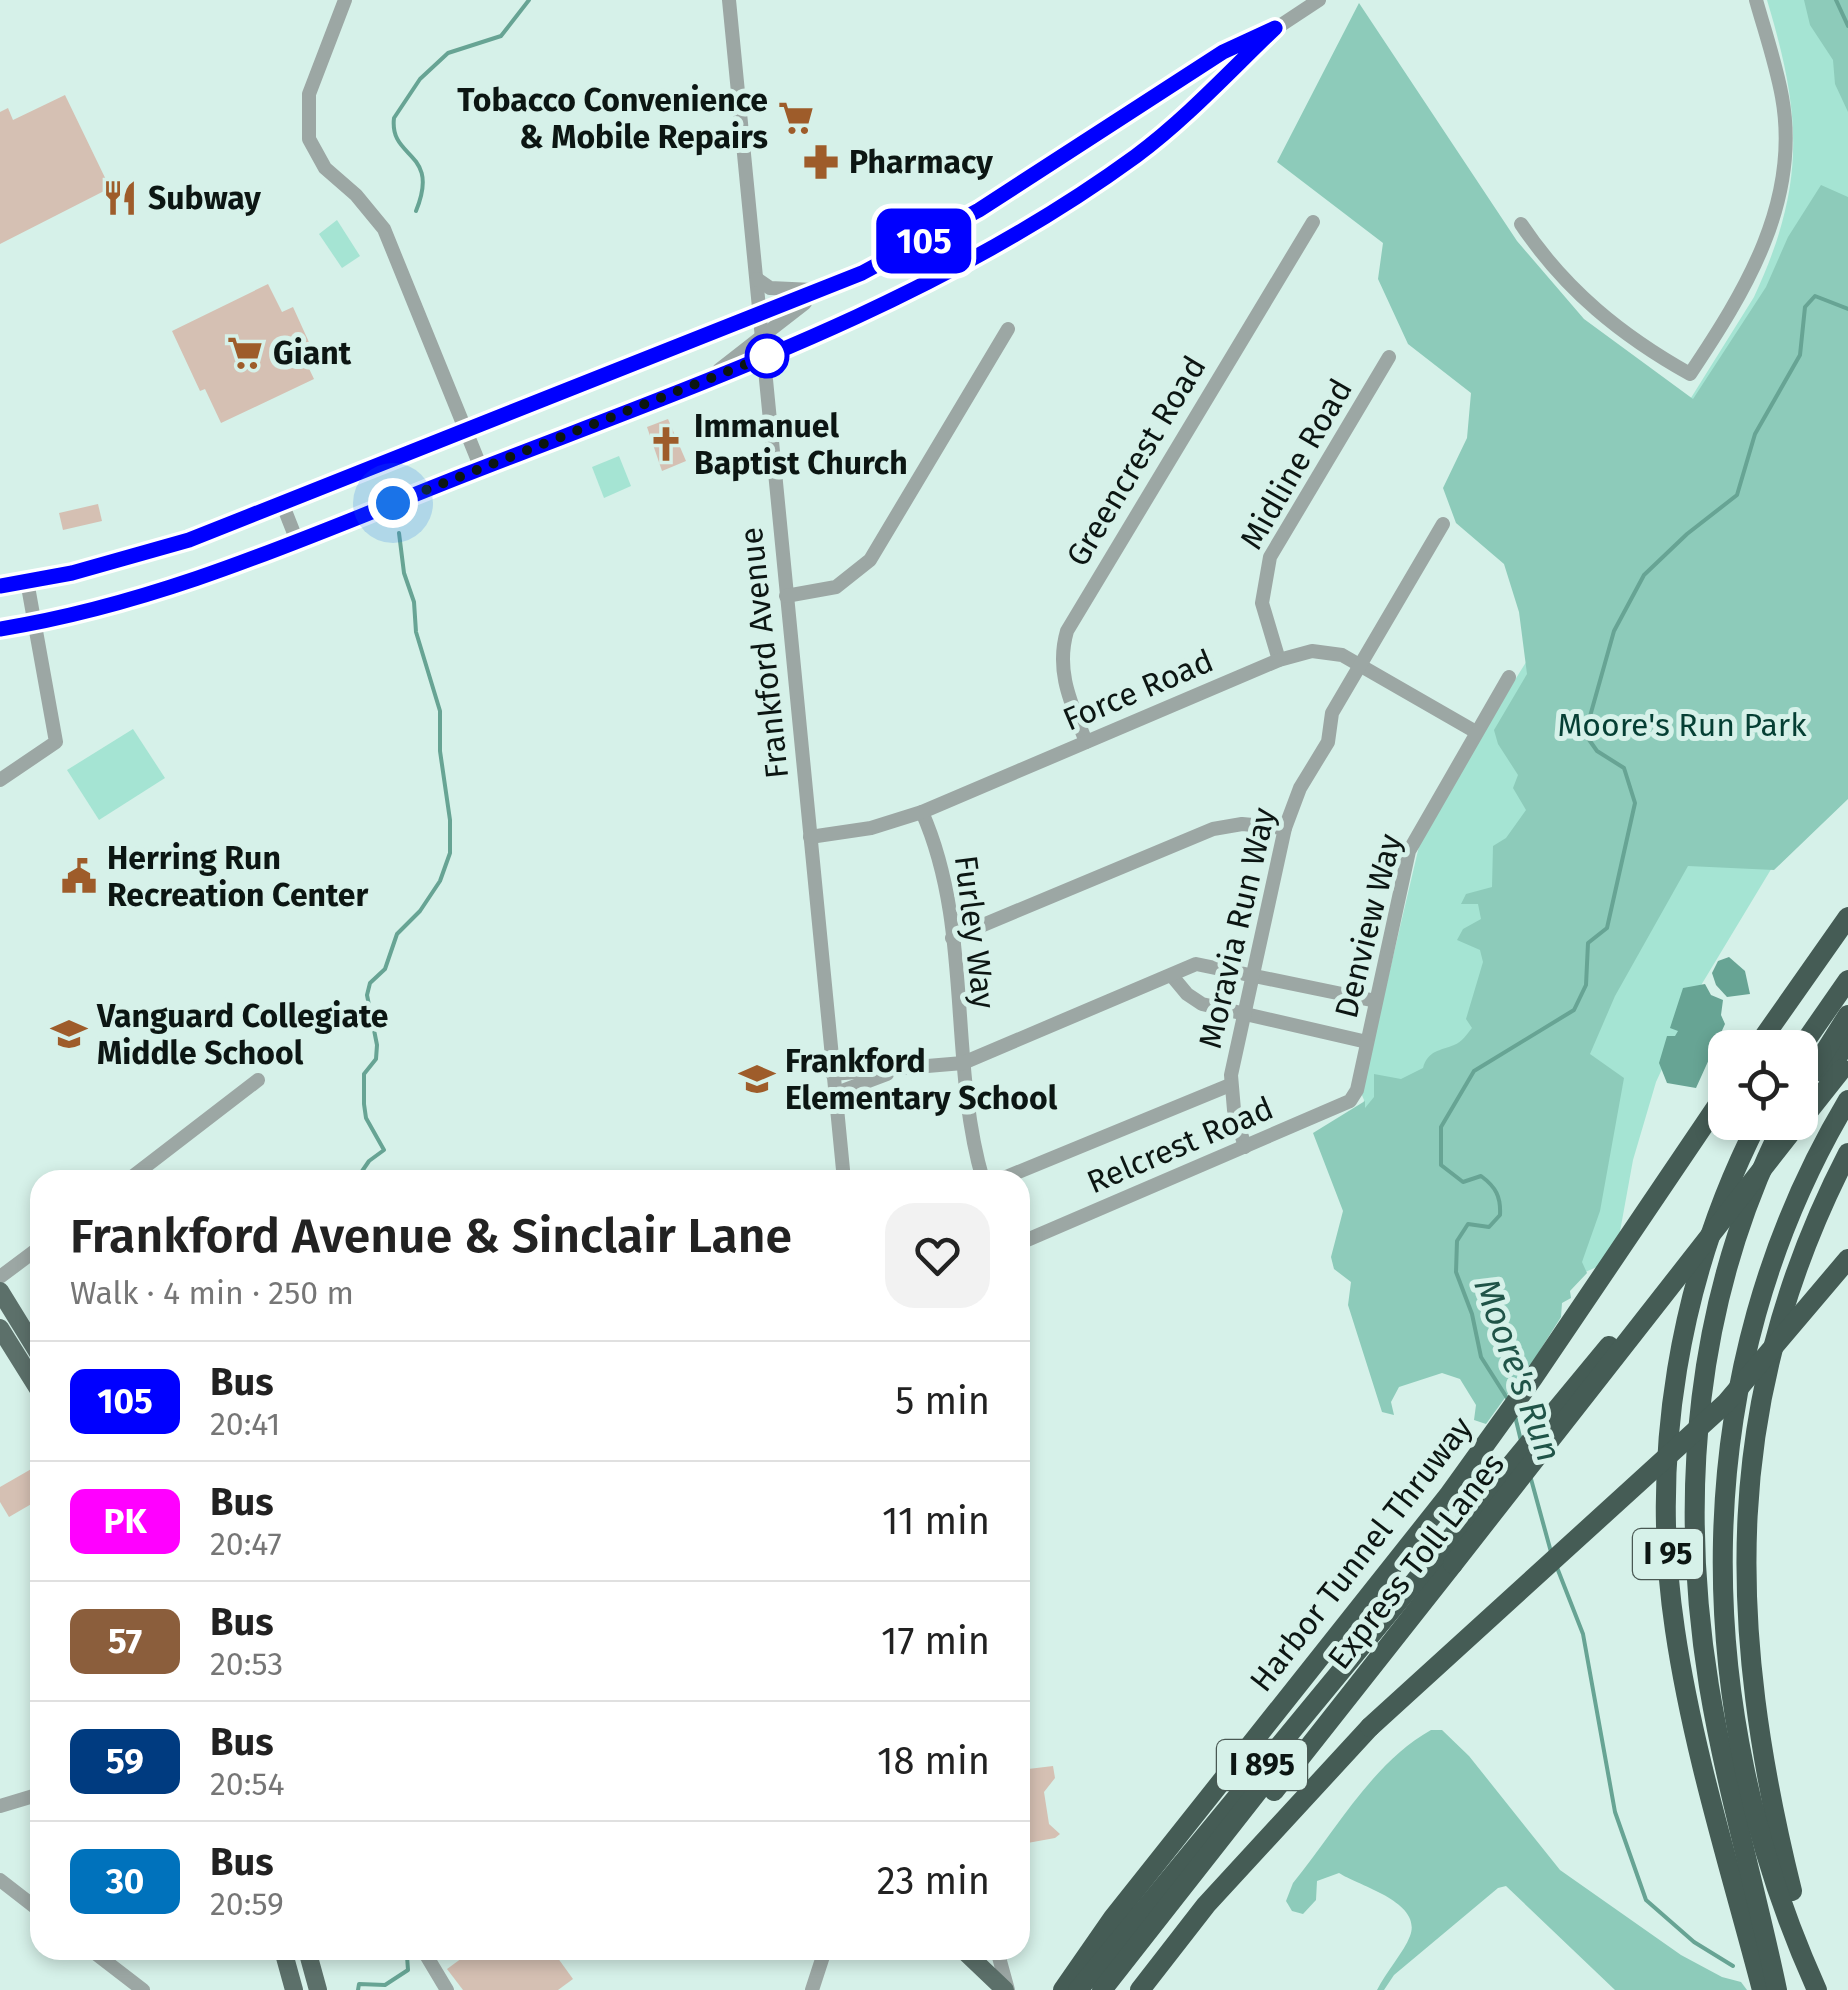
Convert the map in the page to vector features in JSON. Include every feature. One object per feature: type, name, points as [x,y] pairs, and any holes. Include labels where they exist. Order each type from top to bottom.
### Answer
[{"type":"highway","points":[[1769,1030],[1848,917]]},
{"type":"highway","points":[[1813,1030],[1848,980]]},
{"type":"highway","points":[[1818,1062],[1848,1015]]},
{"type":"highway","points":[[1818,1082],[1848,1044]]},
{"type":"highway","name":"Express Toll Lanes","points":[[1818,1100],[1848,1062]]},
{"type":"highway","points":[[1817,1990],[1783,1905],[1736,1727],[1724,1648],[1721,1530],[1730,1424],[1755,1312],[1796,1200],[1848,1100]]},
{"type":"highway","name":"Harbor Tunnel Thruway","points":[[1063,1990],[1113,1918],[1485,1444],[1708,1119]]},
{"type":"highway","name":"I 95","points":[[1750,1140],[1714,1222],[1690,1302],[1676,1366],[1666,1491],[1669,1573],[1682,1674],[1762,1990]]},
{"type":"highway","name":"Express Toll Lanes","points":[[1120,1990],[1771,1140]]},
{"type":"highway","name":"Express Toll Lanes","points":[[1775,1140],[1718,1302],[1696,1424],[1694,1490],[1698,1588],[1710,1689],[1778,1990]]},
{"type":"highway","name":"Express Toll Lanes","points":[[1078,1990],[1395,1602],[1451,1554],[1785,1140]]},
{"type":"highway","name":"I 95","points":[[1817,1990],[1759,1743],[1748,1646],[1746,1549],[1749,1492],[1768,1361],[1798,1264],[1848,1154]]},
{"type":"highway","name":"I 895","points":[[1140,1990],[1206,1905],[1370,1728],[1726,1403],[1848,1259]]},
{"type":"highway","points":[[1102,1990],[1392,1622],[1451,1554]]},
{"type":"highway","points":[[1054,1990],[1113,1918]]},
{"type":"main road","points":[[0,1290],[30,1340]]},
{"type":"main road","points":[[0,1328],[30,1376]]},
{"type":"main road","points":[[286,1960],[294,1990]]},
{"type":"main road","points":[[310,1960],[318,1990]]},
{"type":"main road","points":[[975,1960],[1007,1990]]},
{"type":"street","points":[[346,0],[309,94],[309,139],[325,168],[372,212],[384,230],[481,468]]},
{"type":"street","name":"Frankford Avenue","points":[[729,0],[843,1170]]},
{"type":"street","points":[[0,586],[137,557],[821,290],[908,250],[979,210],[1223,52],[1275,28],[1319,0]]},
{"type":"street","points":[[1521,224],[1540,253],[1602,317],[1690,374],[1754,271],[1775,212],[1784,152],[1783,101],[1756,0]]},
{"type":"street","points":[[0,628],[171,589],[707,380],[925,287],[1026,230],[1138,154],[1275,28]]},
{"type":"street","name":"Greencrest Road","points":[[1086,742],[1065,687],[1062,653],[1067,631],[1314,222]]},
{"type":"street","points":[[908,250],[925,287]]},
{"type":"street","points":[[757,279],[770,288],[821,290]]},
{"type":"street","points":[[707,380],[821,290]]},
{"type":"street","points":[[786,596],[836,586],[870,560],[1008,330]]},
{"type":"street","name":"Midline Road","points":[[1278,660],[1262,603],[1270,557],[1389,357]]},
{"type":"street","points":[[282,503],[298,541]]},
{"type":"street","name":"Moravia Run Way","points":[[1245,1147],[1230,1084],[1285,828],[1294,800],[1328,742],[1332,713],[1443,524]]},
{"type":"street","points":[[0,780],[56,742],[28,581]]},
{"type":"street","name":"Force Road","points":[[810,837],[871,828],[922,812],[1278,660],[1312,651],[1342,655],[1476,732]]},
{"type":"street","name":"Denview Way","points":[[1357,1090],[1409,850],[1509,678]]},
{"type":"street","name":"Furley Way","points":[[922,812],[944,866],[970,1125],[981,1170]]},
{"type":"street","points":[[952,938],[1213,829],[1242,824],[1285,828]]},
{"type":"street","points":[[832,1074],[963,1063],[1196,964],[1376,1001]]},
{"type":"street","points":[[1172,976],[1202,1004],[1368,1042]]},
{"type":"street","points":[[834,1094],[902,1069]]},
{"type":"street","points":[[141,1170],[258,1080]]},
{"type":"street","points":[[1023,1170],[1230,1084]]},
{"type":"street","name":"Relcrest Road","points":[[1030,1240],[1345,1104],[1357,1090]]},
{"type":"street","points":[[0,1277],[30,1254]]},
{"type":"street","points":[[0,1806],[30,1797]]},
{"type":"street","points":[[0,1880],[30,1902]]},
{"type":"street","points":[[104,1960],[143,1990]]},
{"type":"street","points":[[429,1960],[447,1990]]},
{"type":"street","points":[[812,1990],[821,1960]]},
{"type":"street","points":[[1000,1960],[1007,1990]]},
{"type":"green space","name":"Moore's Run Park","points":[[1767,0],[1848,0],[1848,795],[1773,866],[1700,987],[1656,1082],[1633,1160],[1615,1259],[1501,1309],[1339,1240],[1364,1100],[1361,1093],[1420,842],[1513,683],[1754,297],[1771,257],[1783,220],[1793,150],[1787,80]]},
{"type":"green space","points":[[1804,0],[1848,0],[1848,112],[1835,84],[1833,60],[1810,25]]},
{"type":"green space","name":"Moore's Run Park","points":[[1359,3],[1517,241],[1584,319],[1693,399],[1766,287],[1788,237],[1821,185],[1848,197],[1848,799],[1774,870],[1688,866],[1615,996],[1590,1054],[1624,1078],[1600,1211],[1582,1262],[1587,1273],[1570,1291],[1571,1298],[1562,1303],[1561,1317],[1530,1366],[1520,1367],[1515,1384],[1486,1424],[1474,1420],[1476,1405],[1460,1379],[1442,1373],[1399,1387],[1391,1402],[1394,1415],[1382,1412],[1348,1305],[1351,1282],[1334,1269],[1331,1257],[1343,1211],[1313,1133],[1365,1101],[1365,1108],[1374,1097],[1374,1074],[1401,1079],[1423,1068],[1431,1054],[1459,1042],[1472,1028],[1466,1019],[1483,962],[1480,950],[1457,940],[1463,929],[1481,919],[1478,904],[1461,904],[1466,894],[1492,887],[1493,846],[1506,838],[1526,810],[1513,788],[1518,775],[1498,744],[1494,730],[1527,674],[1519,612],[1504,564],[1456,523],[1443,488],[1467,438],[1471,393],[1408,344],[1378,279],[1383,243],[1277,162]]},
{"type":"green space","points":[[337,220],[360,256],[342,268],[319,234]]},
{"type":"green space","points":[[619,456],[631,486],[604,498],[592,467]]},
{"type":"green space","points":[[133,729],[165,778],[99,820],[67,770]]},
{"type":"green space","points":[[1431,1730],[1442,1730],[1469,1756],[1560,1870],[1681,1955],[1722,1977],[1741,1982],[1747,1990],[1615,1990],[1506,1886],[1498,1888],[1394,1975],[1384,1990],[1377,1990],[1410,1936],[1412,1924],[1399,1905],[1339,1873],[1317,1881],[1316,1900],[1303,1914],[1292,1911],[1286,1901],[1293,1883],[1372,1779]]},
{"type":"shaded area","points":[[1729,957],[1745,971],[1750,994],[1727,997],[1716,985],[1712,973],[1718,961]]},
{"type":"shaded area","points":[[1705,984],[1711,995],[1723,1000],[1721,1015],[1725,1024],[1722,1030],[1708,1030],[1708,1062],[1696,1088],[1667,1083],[1659,1063],[1667,1036],[1675,1036],[1678,1031],[1670,1028],[1683,988]]},
{"type":"building","points":[[65,95],[110,188],[0,244],[0,112],[8,108],[13,120]]},
{"type":"building","name":"Giant","points":[[268,284],[282,312],[293,307],[313,351],[303,356],[314,379],[221,423],[205,389],[200,391],[172,331]]},
{"type":"building","name":"Immanuel Baptist Church","points":[[668,419],[686,461],[662,471],[647,427]]},
{"type":"building","points":[[98,504],[102,521],[63,530],[59,513]]},
{"type":"building","points":[[30,1470],[30,1505],[9,1517],[0,1502],[0,1487]]},
{"type":"building","points":[[1053,1766],[1055,1778],[1044,1792],[1049,1824],[1060,1834],[1030,1843],[1030,1769]]},
{"type":"building","points":[[459,1960],[559,1960],[573,1979],[558,1990],[463,1990],[447,1969]]},
{"type":"waterway","points":[[416,211],[422,177],[419,166],[399,142],[394,118],[420,79],[448,53],[501,36],[529,0]]},
{"type":"waterway","name":"Moore's Run","points":[[1836,0],[1848,26]]},
{"type":"waterway","name":"Moore's Run","points":[[1507,1398],[1481,1357],[1472,1314],[1456,1272],[1457,1241],[1468,1224],[1489,1227],[1500,1215],[1498,1198],[1481,1176],[1463,1182],[1441,1165],[1441,1127],[1474,1071],[1574,1010],[1586,985],[1588,943],[1607,928],[1635,803],[1624,768],[1597,751],[1585,734],[1614,631],[1644,575],[1687,534],[1737,495],[1755,434],[1800,355],[1805,307],[1815,296],[1848,309]]},
{"type":"waterway","points":[[363,1170],[384,1150],[366,1118],[364,1104],[364,1074],[376,1059],[377,1045],[367,995],[370,983],[385,969],[397,934],[420,911],[440,881],[450,853],[440,711],[416,632],[414,602],[404,573],[399,533]]},
{"type":"waterway","name":"Moore's Run","points":[[1515,1416],[1521,1441]]},
{"type":"waterway","name":"Moore's Run","points":[[1531,1479],[1551,1552]]},
{"type":"waterway","name":"Moore's Run","points":[[1556,1565],[1583,1634],[1615,1812],[1646,1900],[1694,1942],[1733,1966]]},
{"type":"waterway","points":[[358,1990],[359,1984],[385,1985],[408,1970],[407,1960]]},
{"type":"bus line","name":"105","points":[[0,586],[72,573],[189,540],[862,273],[979,210],[1223,52],[1275,28],[1157,140],[1108,176],[1026,230],[892,304],[220,572],[100,609],[0,629]]},
{"type":"place","name":"Tobacco Convenience & Mobile Repairs","points":[[796,118]]},
{"type":"place","name":"Pharmacy","points":[[821,162]]},
{"type":"place","name":"Subway","points":[[120,198]]},
{"type":"place","name":"Giant","points":[[245,353]]},
{"type":"place","name":"Immanuel Baptist Church","points":[[666,444]]},
{"type":"place","name":"Herring Run Recreation Center","points":[[79,876]]},
{"type":"place","name":"Vanguard Collegiate Middle School","points":[[69,1034]]},
{"type":"place","name":"Frankford Elementary School","points":[[757,1079]]},
{"type":"route","points":[[393,503],[767,356]]}]
